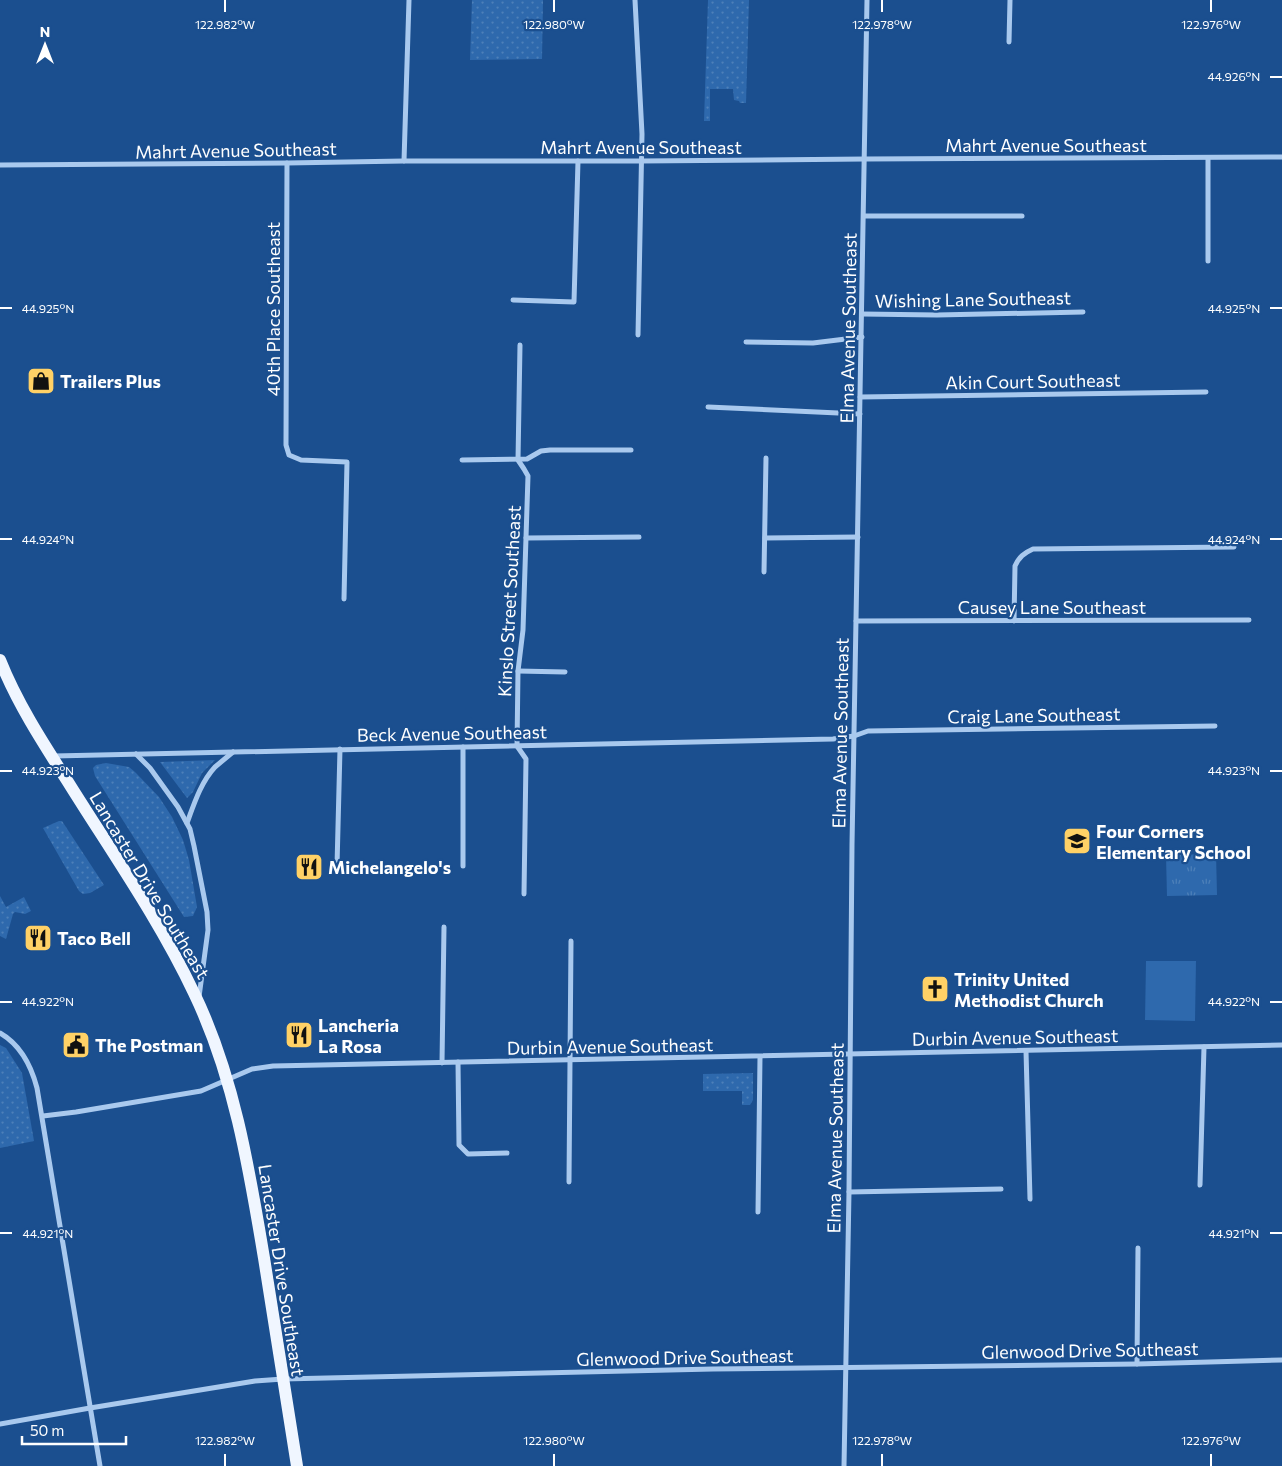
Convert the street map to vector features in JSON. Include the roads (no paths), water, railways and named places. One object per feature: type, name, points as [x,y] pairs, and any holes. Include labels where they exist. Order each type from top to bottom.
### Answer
[{"type":"main road","name":"Lancaster Drive Southeast","points":[[0,660],[34,730],[157,924],[183,970],[198,1002],[227,1081],[243,1144],[297,1466]]},
{"type":"street","points":[[404,161],[409,0]]},
{"type":"street","points":[[635,0],[641,98],[638,335]]},
{"type":"street","name":"Elma Avenue Southeast","points":[[844,1466],[867,0]]},
{"type":"street","points":[[1009,42],[1010,0]]},
{"type":"street","name":"Mahrt Avenue Southeast","points":[[0,165],[1282,157]]},
{"type":"street","points":[[1208,158],[1208,261]]},
{"type":"street","points":[[513,300],[574,302],[578,161]]},
{"type":"street","name":"40th Place Southeast","points":[[287,163],[286,445],[289,455],[301,460],[348,462],[344,599]]},
{"type":"street","points":[[864,216],[1022,216]]},
{"type":"street","name":"Wishing Lane Southeast","points":[[862,314],[937,315],[1083,312]]},
{"type":"street","points":[[746,342],[813,343],[862,337]]},
{"type":"street","points":[[518,460],[520,345]]},
{"type":"street","name":"Akin Court Southeast","points":[[860,397],[1206,392]]},
{"type":"street","points":[[708,407],[860,414]]},
{"type":"street","points":[[462,460],[527,460],[540,451],[550,450],[631,450]]},
{"type":"street","points":[[764,572],[766,458]]},
{"type":"street","name":"Kinslo Street Southeast","points":[[517,746],[518,671],[523,630],[528,476],[518,460]]},
{"type":"street","points":[[526,538],[639,537]]},
{"type":"street","points":[[765,538],[858,537]]},
{"type":"street","points":[[1014,621],[1015,566],[1025,553],[1033,549],[1234,547]]},
{"type":"street","name":"Causey Lane Southeast","points":[[856,621],[1249,620]]},
{"type":"street","points":[[518,671],[565,672]]},
{"type":"street","name":"Craig Lane Southeast","points":[[854,736],[868,731],[1215,726]]},
{"type":"street","name":"Beck Avenue Southeast","points":[[51,756],[833,739],[854,736]]},
{"type":"street","points":[[517,746],[526,759],[524,894]]},
{"type":"street","points":[[463,747],[463,866]]},
{"type":"street","points":[[337,866],[340,750]]},
{"type":"street","points":[[187,823],[206,780],[214,768],[233,752]]},
{"type":"street","points":[[136,754],[150,768],[178,807],[190,829],[196,854],[208,930],[198,1002]]},
{"type":"street","points":[[442,1063],[444,927]]},
{"type":"street","points":[[569,1182],[571,941]]},
{"type":"street","points":[[0,1033],[16,1045],[28,1062],[37,1088],[100,1466]]},
{"type":"street","name":"Durbin Avenue Southeast","points":[[43,1116],[201,1092],[252,1069],[273,1066],[1282,1045]]},
{"type":"street","points":[[1200,1185],[1204,1047]]},
{"type":"street","points":[[1026,1051],[1030,1198]]},
{"type":"street","points":[[758,1212],[760,1057]]},
{"type":"street","points":[[458,1062],[459,1145],[468,1154],[507,1153]]},
{"type":"street","points":[[849,1192],[1000,1189]]},
{"type":"street","points":[[1137,1364],[1138,1248]]},
{"type":"street","name":"Glenwood Drive Southeast","points":[[0,1424],[90,1408],[283,1379],[1282,1360]]},
{"type":"place","name":"Trailers Plus","points":[[41,381]]},
{"type":"place","name":"Four Corners Elementary School","points":[[1077,841]]},
{"type":"place","name":"Michelangelo's","points":[[309,867]]},
{"type":"place","name":"Taco Bell","points":[[38,938]]},
{"type":"place","name":"Trinity United Methodist Church","points":[[935,989]]},
{"type":"place","name":"Lancheria La Rosa","points":[[299,1035]]},
{"type":"place","name":"The Postman","points":[[76,1045]]}]
